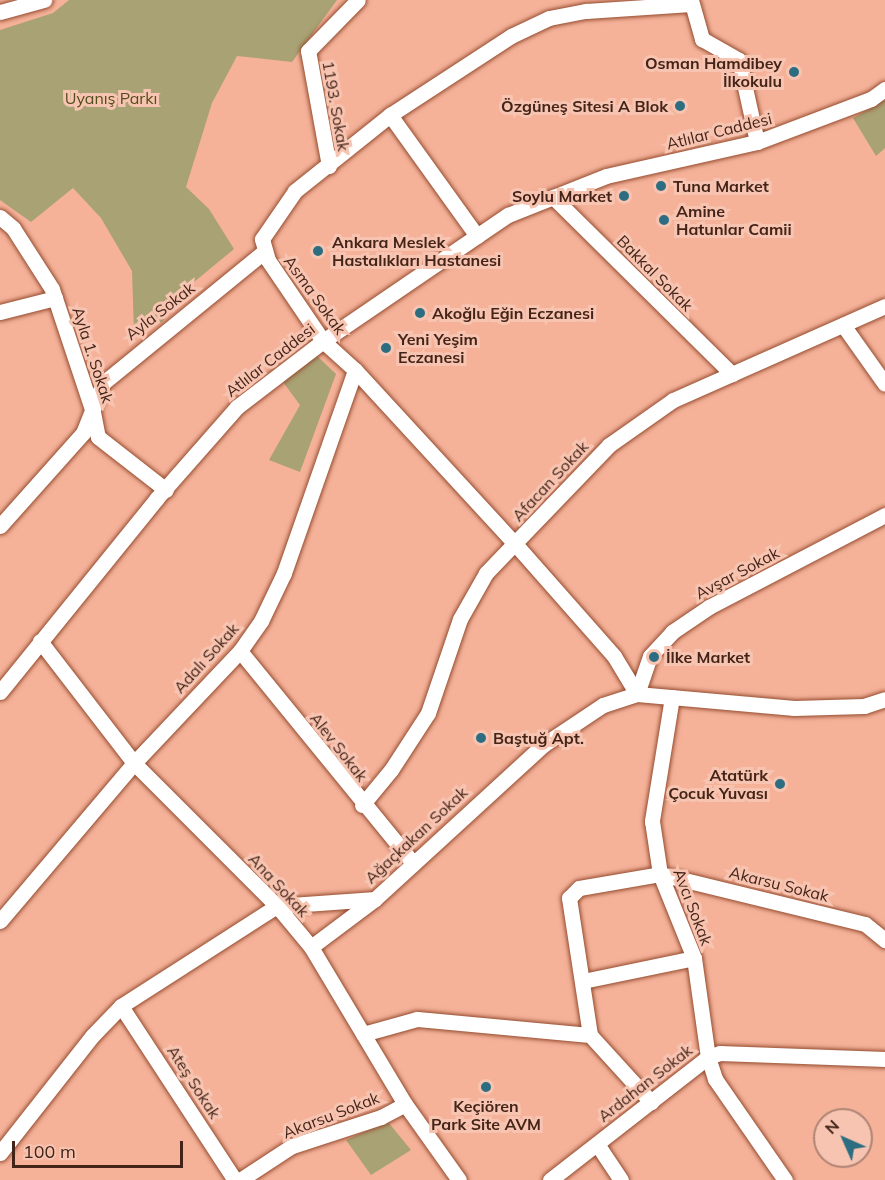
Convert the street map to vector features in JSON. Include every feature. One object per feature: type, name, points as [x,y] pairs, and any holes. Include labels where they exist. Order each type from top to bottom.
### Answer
[{"type":"street","points":[[0,12],[44,0]]},
{"type":"street","name":"1193. Sokak","points":[[329,166],[308,51],[358,0]]},
{"type":"street","points":[[691,2],[702,39],[739,60],[757,142]]},
{"type":"street","name":"Asma Sokak","points":[[637,694],[614,656],[516,545],[355,370],[323,341],[265,251],[262,239],[295,190],[329,166],[390,115],[512,36],[549,18],[586,11],[691,2]]},
{"type":"street","name":"Atlılar Caddesi","points":[[0,692],[40,641],[237,407],[323,341],[477,236],[508,215],[606,176],[757,142],[871,99],[885,89]]},
{"type":"street","points":[[390,115],[477,236]]},
{"type":"street","name":"Bakkal Sokak","points":[[553,197],[732,374]]},
{"type":"street","name":"Ayla 1. Sokak","points":[[0,217],[13,228],[55,298],[93,412],[98,437],[166,490]]},
{"type":"street","name":"Ayla Sokak","points":[[0,526],[83,434],[104,382],[127,360],[265,251]]},
{"type":"street","points":[[0,312],[55,298]]},
{"type":"street","name":"Afacan Sokak","points":[[362,805],[392,770],[428,713],[460,619],[486,573],[516,545],[609,445],[673,400],[885,306]]},
{"type":"street","points":[[843,325],[885,384]]},
{"type":"street","name":"Adalı Sokak","points":[[0,921],[134,763],[240,651],[261,621],[284,573],[355,370]]},
{"type":"street","name":"Avşar Sokak","points":[[637,694],[650,656],[672,632],[709,607],[885,515]]},
{"type":"street","name":"Ana Sokak","points":[[40,641],[89,699],[134,763],[277,906],[311,947],[405,1104],[459,1180]]},
{"type":"street","name":"Alev Sokak","points":[[240,651],[362,805],[413,863]]},
{"type":"street","name":"Ağaçkakan Sokak","points":[[0,1153],[93,1035],[122,1006],[277,906],[375,899],[543,745],[603,705],[637,694],[794,708],[864,706],[885,699]]},
{"type":"street","name":"Avcı Sokak","points":[[672,697],[652,821],[660,874],[694,958],[708,1057],[715,1079],[785,1180]]},
{"type":"street","points":[[651,1102],[590,1035],[569,898],[579,888],[660,874]]},
{"type":"street","name":"Akarsu Sokak","points":[[660,874],[864,924],[885,940]]},
{"type":"street","points":[[311,947],[375,899]]},
{"type":"street","points":[[583,981],[694,958]]},
{"type":"street","name":"Ateş Sokak","points":[[122,1006],[235,1180]]},
{"type":"street","points":[[363,1034],[417,1019],[590,1035]]},
{"type":"street","name":"Ardahan Sokak","points":[[550,1180],[708,1057],[720,1053],[885,1059]]},
{"type":"street","name":"Akarsu Sokak","points":[[240,1180],[292,1146],[381,1116],[405,1104]]},
{"type":"street","points":[[597,1144],[621,1180]]},
{"type":"green space","name":"Uyanış Parkı","points":[[69,0],[337,0],[292,62],[237,56],[212,103],[186,187],[209,209],[234,249],[194,282],[162,322],[134,333],[132,271],[101,218],[73,188],[31,222],[0,200],[0,30],[53,13]]},
{"type":"green space","points":[[885,100],[885,148],[876,156],[853,118]]},
{"type":"green space","points":[[316,355],[336,374],[300,472],[269,460],[300,405],[283,382]]},
{"type":"green space","points":[[388,1122],[411,1150],[371,1175],[346,1140]]},
{"type":"place","name":"Osman Hamdibey İlkokulu","points":[[794,72]]},
{"type":"place","name":"Özgüneş Sitesi A Blok","points":[[680,106]]},
{"type":"place","name":"Tuna Market","points":[[661,186]]},
{"type":"place","name":"Soylu Market","points":[[624,196]]},
{"type":"place","name":"Amine Hatunlar Camii","points":[[664,220]]},
{"type":"place","name":"Ankara Meslek Hastalıkları Hastanesi","points":[[318,251]]},
{"type":"place","name":"Akoğlu Eğin Eczanesi","points":[[420,313]]},
{"type":"place","name":"Yeni Yeşim Eczanesi","points":[[386,348]]},
{"type":"place","name":"İlke Market","points":[[654,657]]},
{"type":"place","name":"Baştuğ Apt.","points":[[481,738]]},
{"type":"place","name":"Atatürk Çocuk Yuvası","points":[[780,784]]},
{"type":"place","name":"Keçiören Park Site AVM","points":[[486,1087]]}]
